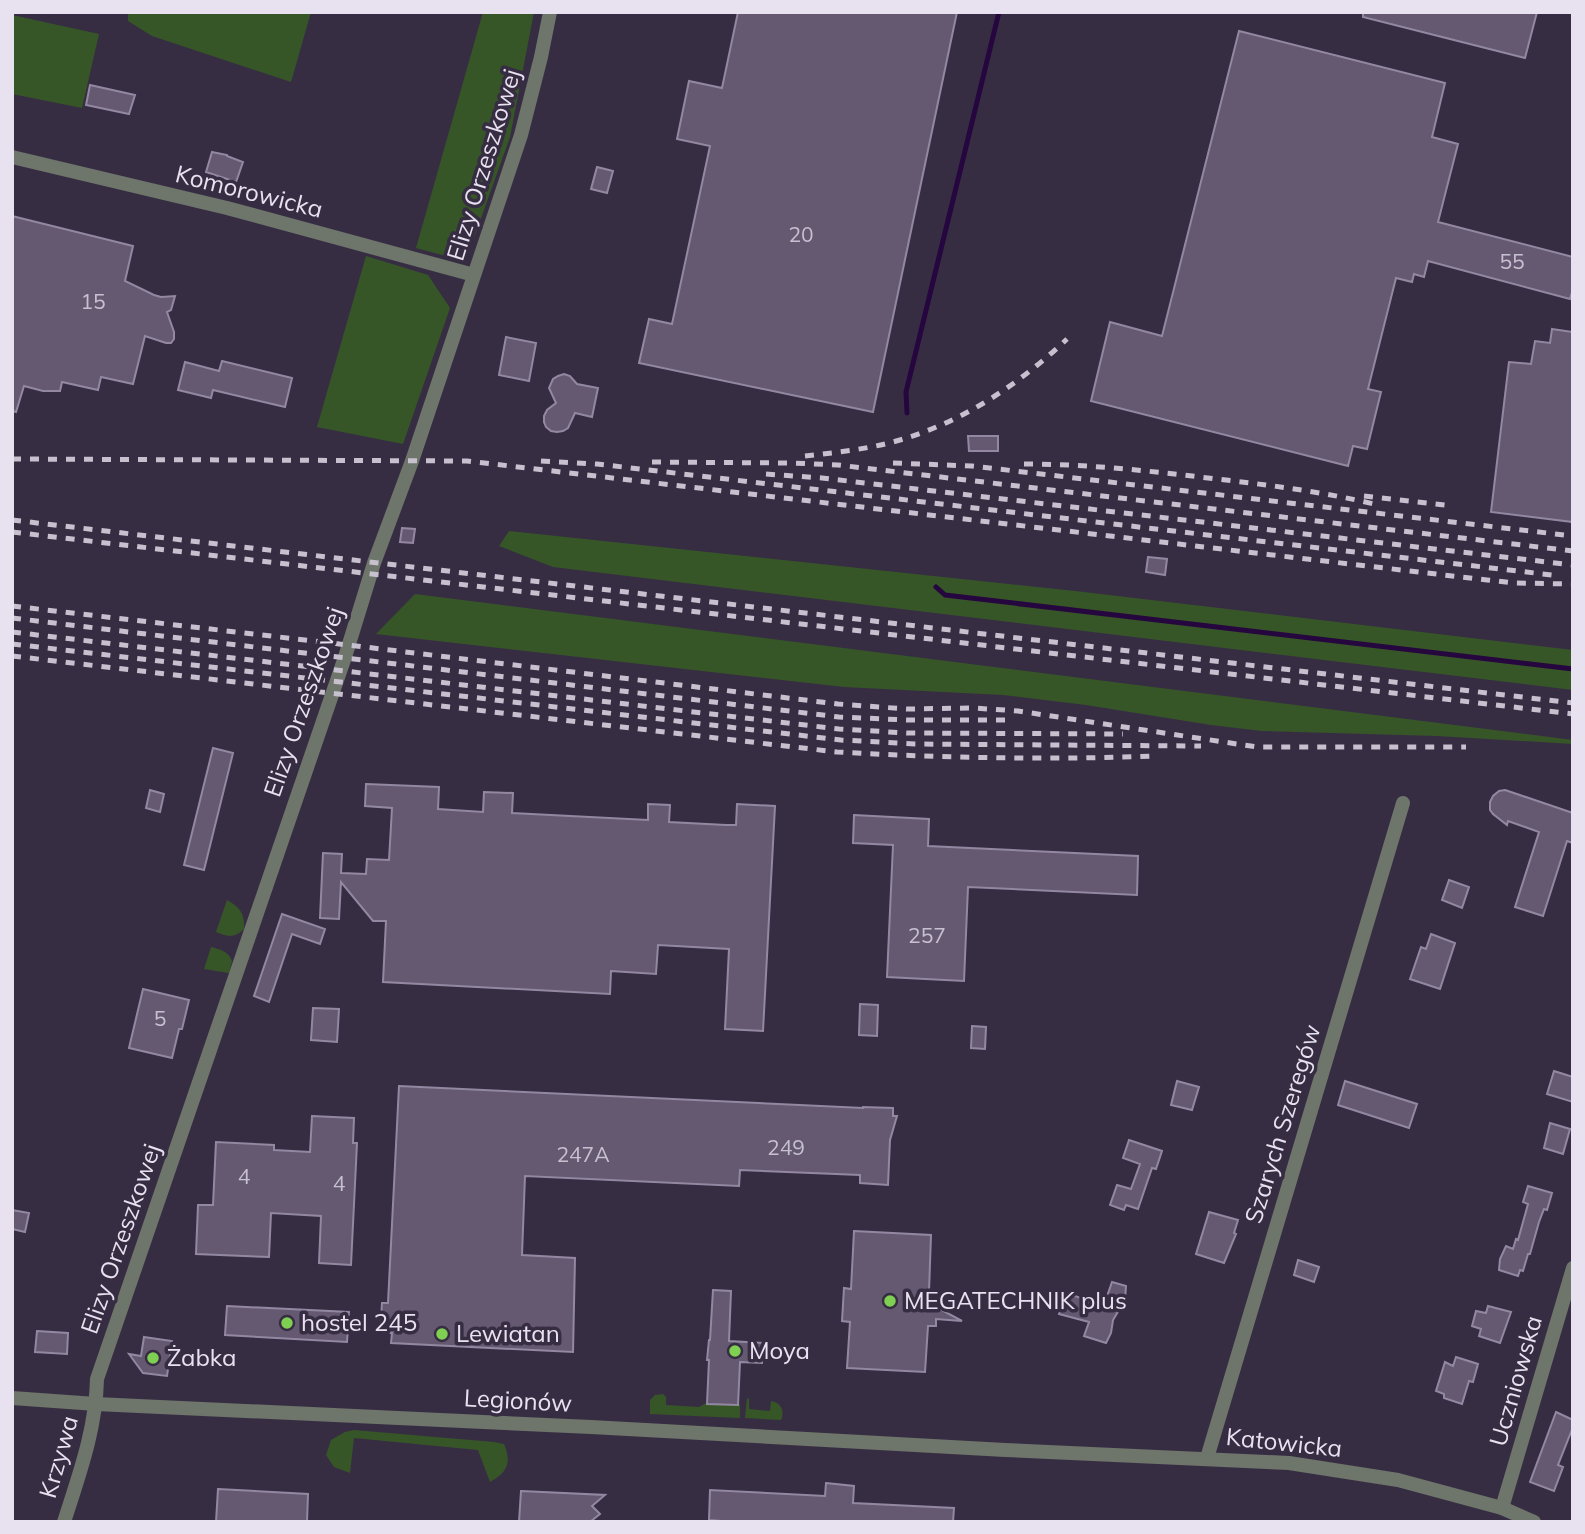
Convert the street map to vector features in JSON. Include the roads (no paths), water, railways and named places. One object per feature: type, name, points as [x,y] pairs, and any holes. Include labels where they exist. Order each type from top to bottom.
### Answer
[{"type":"street","name":"Elizy Orzeszkowej","points":[[96,1404],[97,1380],[521,135],[550,12]]},
{"type":"street","name":"Komorowicka","points":[[12,158],[227,208],[474,275]]},
{"type":"street","name":"Szarych Szeregów","points":[[1207,1458],[1404,803]]},
{"type":"street","name":"Uczniowska","points":[[1502,1508],[1573,1268]]},
{"type":"street","name":"Legionów","points":[[12,1398],[1021,1451]]},
{"type":"street","name":"Krzywa","points":[[64,1522],[90,1437],[96,1404]]},
{"type":"street","name":"Katowicka","points":[[1021,1451],[1289,1463],[1398,1480],[1502,1508],[1534,1522]]},
{"type":"waterway","points":[[907,413],[906,392],[999,12]]},
{"type":"waterway","points":[[936,587],[945,595],[1573,669]]},
{"type":"railway","points":[[805,456],[885,444],[936,427],[983,404],[1026,374],[1067,339]]},
{"type":"railway","points":[[12,459],[467,461],[1487,580],[1573,584]]},
{"type":"railway","points":[[541,461],[597,464],[1552,575]]},
{"type":"railway","points":[[652,462],[838,465],[1573,551]]},
{"type":"railway","points":[[893,463],[972,466],[1573,536]]},
{"type":"railway","points":[[1024,464],[1090,466],[1178,474],[1287,488],[1374,504]]},
{"type":"railway","points":[[766,474],[822,478],[1573,565]]},
{"type":"railway","points":[[1364,496],[1445,505]]},
{"type":"railway","points":[[12,520],[1573,703]]},
{"type":"railway","points":[[12,532],[1573,714]]},
{"type":"railway","points":[[12,606],[838,704],[907,709],[974,708],[1018,711],[1257,747],[1466,747]]},
{"type":"railway","points":[[12,618],[839,717],[1014,720]]},
{"type":"railway","points":[[12,632],[839,729],[907,733],[1123,734]]},
{"type":"railway","points":[[12,644],[841,740],[915,744],[1201,746]]},
{"type":"railway","points":[[12,656],[837,752],[996,758],[1155,756]]},
{"type":"place","name":"MEGATECHNIK plus","points":[[890,1301]]},
{"type":"place","name":"hostel 245","points":[[287,1323]]},
{"type":"place","name":"Lewiatan","points":[[442,1334]]},
{"type":"place","name":"Moya","points":[[735,1351]]},
{"type":"place","name":"Żabka","points":[[153,1358]]}]
